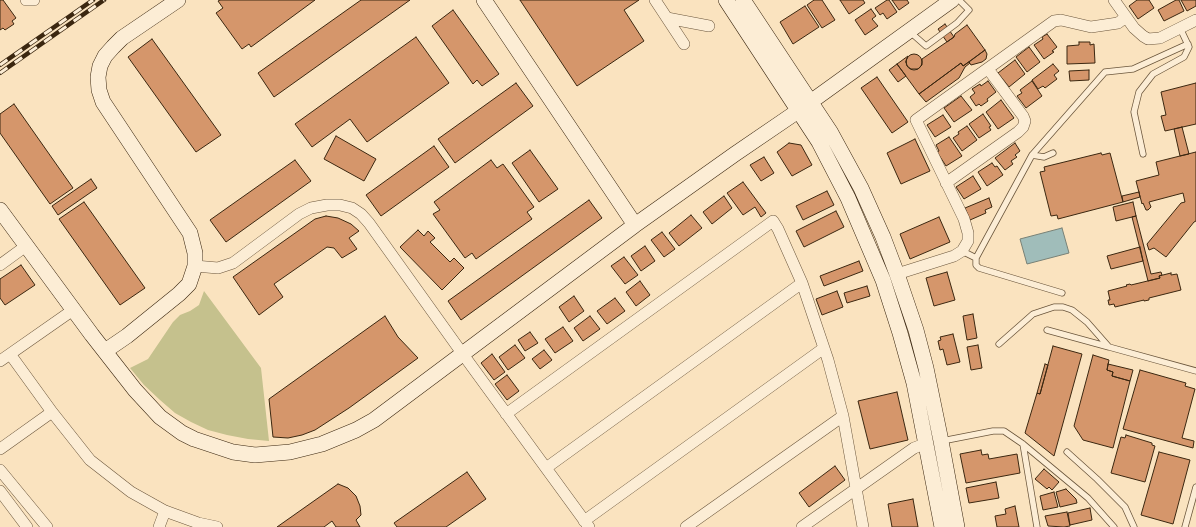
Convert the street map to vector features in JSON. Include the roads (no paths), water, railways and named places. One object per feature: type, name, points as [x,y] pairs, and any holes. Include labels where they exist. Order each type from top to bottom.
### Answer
[{"type":"street","points":[[26,0],[34,0]]},
{"type":"street","points":[[105,351],[127,336],[179,294],[188,284],[195,266],[195,253],[190,233],[103,102],[99,90],[98,77],[100,66],[105,56],[122,38],[178,0]]},
{"type":"street","points":[[484,0],[635,224]]},
{"type":"street","points":[[655,0],[684,44]]},
{"type":"street","points":[[726,0],[819,142],[848,198],[884,280],[914,383],[934,442],[957,527]]},
{"type":"street","points":[[743,0],[831,133],[861,188],[883,237],[897,274],[916,330],[924,360],[942,527]]},
{"type":"street","points":[[0,210],[134,390],[160,417],[182,433],[233,452],[255,455],[290,452],[322,444],[356,430],[374,420],[635,224],[811,102],[952,0]]},
{"type":"street","points":[[1114,0],[1138,33],[1148,38],[1160,38],[1196,20]]},
{"type":"street","points":[[897,274],[954,256],[962,252],[968,241],[968,233],[964,219],[916,120],[1054,21],[1062,20],[1091,27],[1118,23],[1126,17]]},
{"type":"street","points":[[667,18],[709,26]]},
{"type":"street","points":[[946,183],[1023,127],[1025,121],[1023,116],[988,69]]},
{"type":"street","points":[[195,266],[218,268],[233,263],[299,214],[311,208],[327,205],[340,205],[352,208],[361,214],[369,223],[586,524],[824,348]]},
{"type":"street","points":[[506,414],[773,221],[802,283],[824,348],[843,416],[863,527]]},
{"type":"street","points":[[0,265],[26,246]]},
{"type":"street","points":[[546,468],[802,283]]},
{"type":"street","points":[[0,361],[73,310]]},
{"type":"street","points":[[10,354],[52,412],[90,460],[131,492],[165,511],[217,527]]},
{"type":"street","points":[[0,449],[52,412]]},
{"type":"street","points":[[686,527],[843,416]]},
{"type":"street","points":[[802,527],[914,448],[934,442]]},
{"type":"street","points":[[0,470],[47,527]]},
{"type":"street","points":[[0,491],[27,527]]},
{"type":"street","points":[[159,527],[165,511]]},
{"type":"lane","points":[[909,31],[926,46],[957,23],[969,10],[959,0]]},
{"type":"lane","points":[[1143,154],[1134,112],[1139,92],[1153,74],[1184,57],[1189,47],[1180,28]]},
{"type":"lane","points":[[1062,292],[979,268],[976,265],[976,258],[1032,155],[1105,72],[1133,69],[1188,44]]},
{"type":"lane","points":[[1032,155],[1044,157],[1053,153]]},
{"type":"lane","points":[[962,252],[976,258]]},
{"type":"lane","points":[[999,344],[1033,314],[1054,307],[1063,307],[1072,310],[1087,322],[1109,347]]},
{"type":"lane","points":[[1047,330],[1196,371]]},
{"type":"lane","points":[[934,442],[998,430],[1008,433],[1088,498],[1114,527]]},
{"type":"lane","points":[[1022,444],[1037,527]]},
{"type":"lane","points":[[1067,452],[1097,478],[1125,507],[1134,527]]},
{"type":"lane","points":[[1185,527],[1196,487]]},
{"type":"water","points":[[1062,228],[1069,253],[1027,264],[1020,239]]},
{"type":"railway","points":[[0,65],[93,0]]},
{"type":"railway","points":[[0,73],[104,0]]}]
